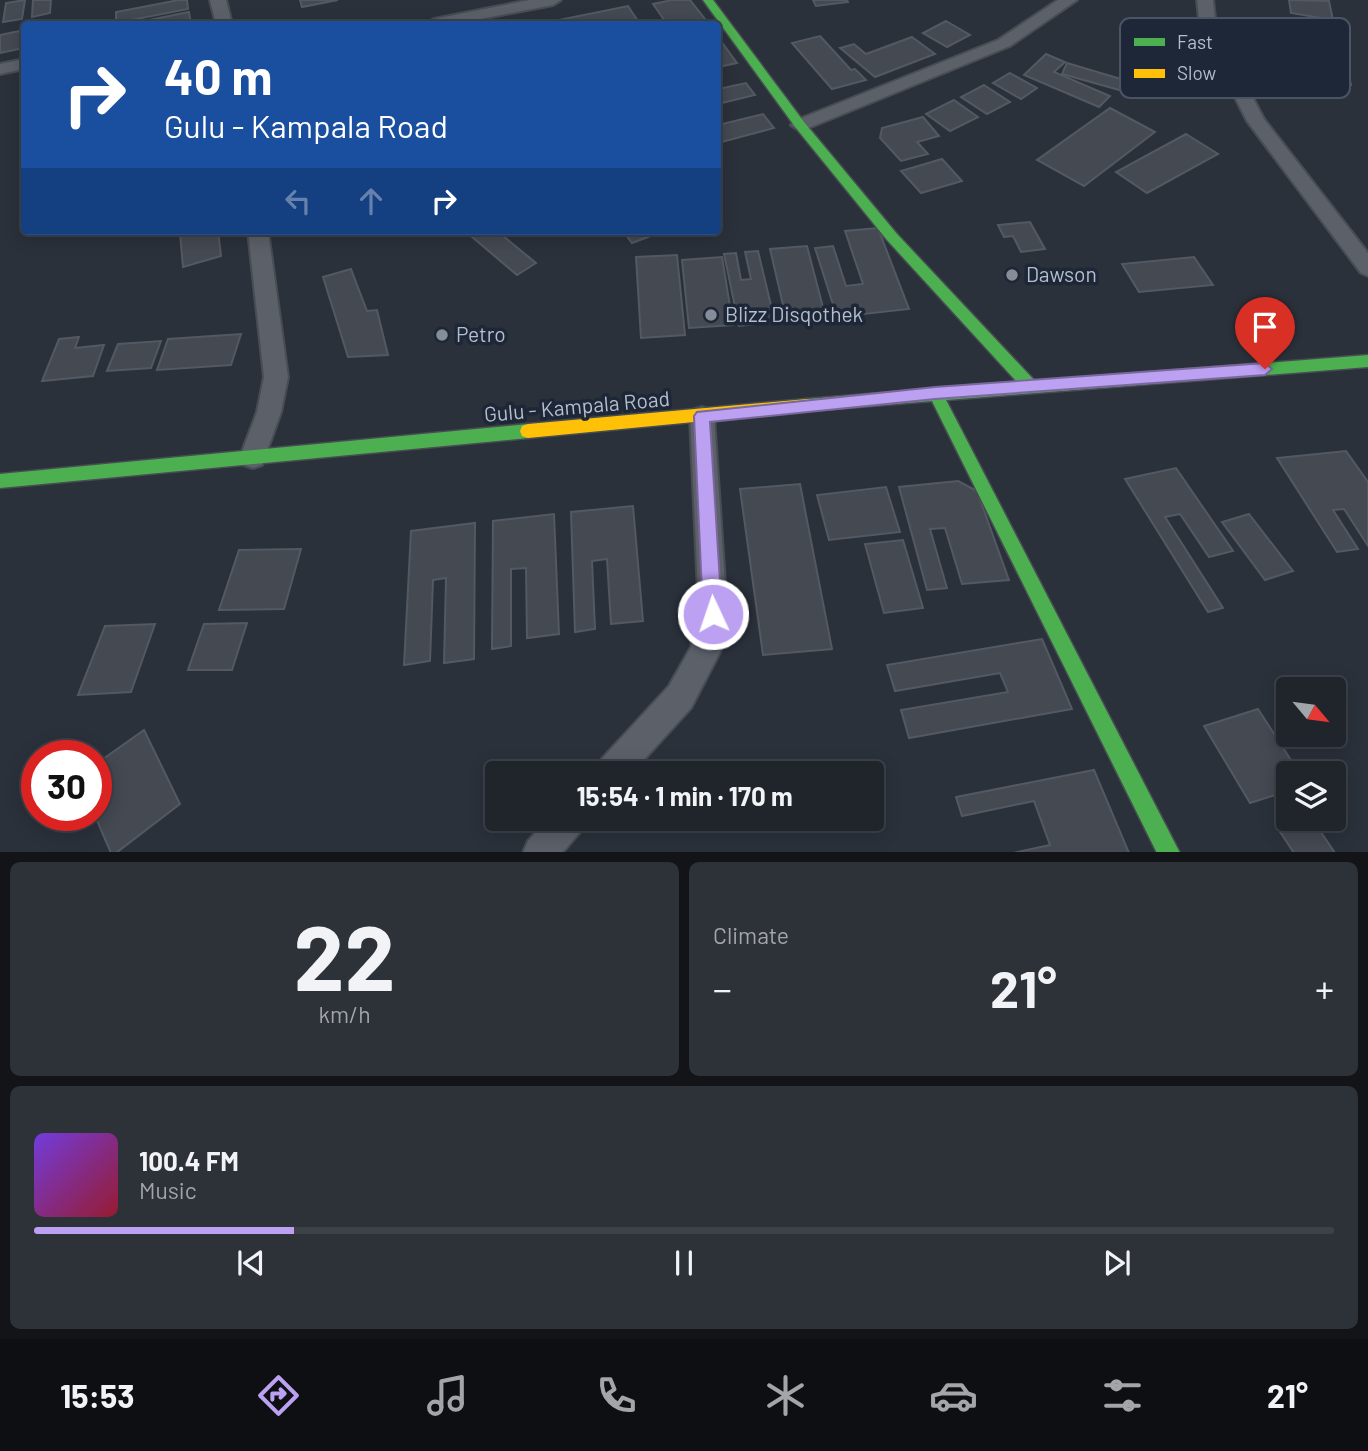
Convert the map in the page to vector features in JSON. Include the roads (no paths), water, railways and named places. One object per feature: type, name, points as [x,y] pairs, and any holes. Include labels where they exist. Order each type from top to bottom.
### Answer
[{"type":"main road","points":[[708,0],[800,125],[892,237],[1032,388]]},
{"type":"main road","name":"Gulu - Kampala Road","points":[[0,481],[935,393],[1032,388],[1368,361]]},
{"type":"main road","points":[[935,393],[1169,852]]},
{"type":"street","points":[[218,0],[223,21]]},
{"type":"street","points":[[448,21],[553,0]]},
{"type":"street","points":[[800,125],[1004,43],[1069,0]]},
{"type":"street","points":[[1205,0],[1207,18]]},
{"type":"street","points":[[0,69],[21,65]]},
{"type":"street","points":[[1244,98],[1256,121],[1368,268]]},
{"type":"street","points":[[253,457],[269,412],[276,377],[261,276],[258,235]]},
{"type":"street","points":[[621,761],[680,697],[705,652],[713,614],[702,416]]},
{"type":"street","points":[[540,852],[558,831]]},
{"type":"place","name":"Dawson","points":[[1012,275]]},
{"type":"place","name":"Blizz Disqothek","points":[[711,315]]},
{"type":"place","name":"Petro","points":[[442,335]]}]
